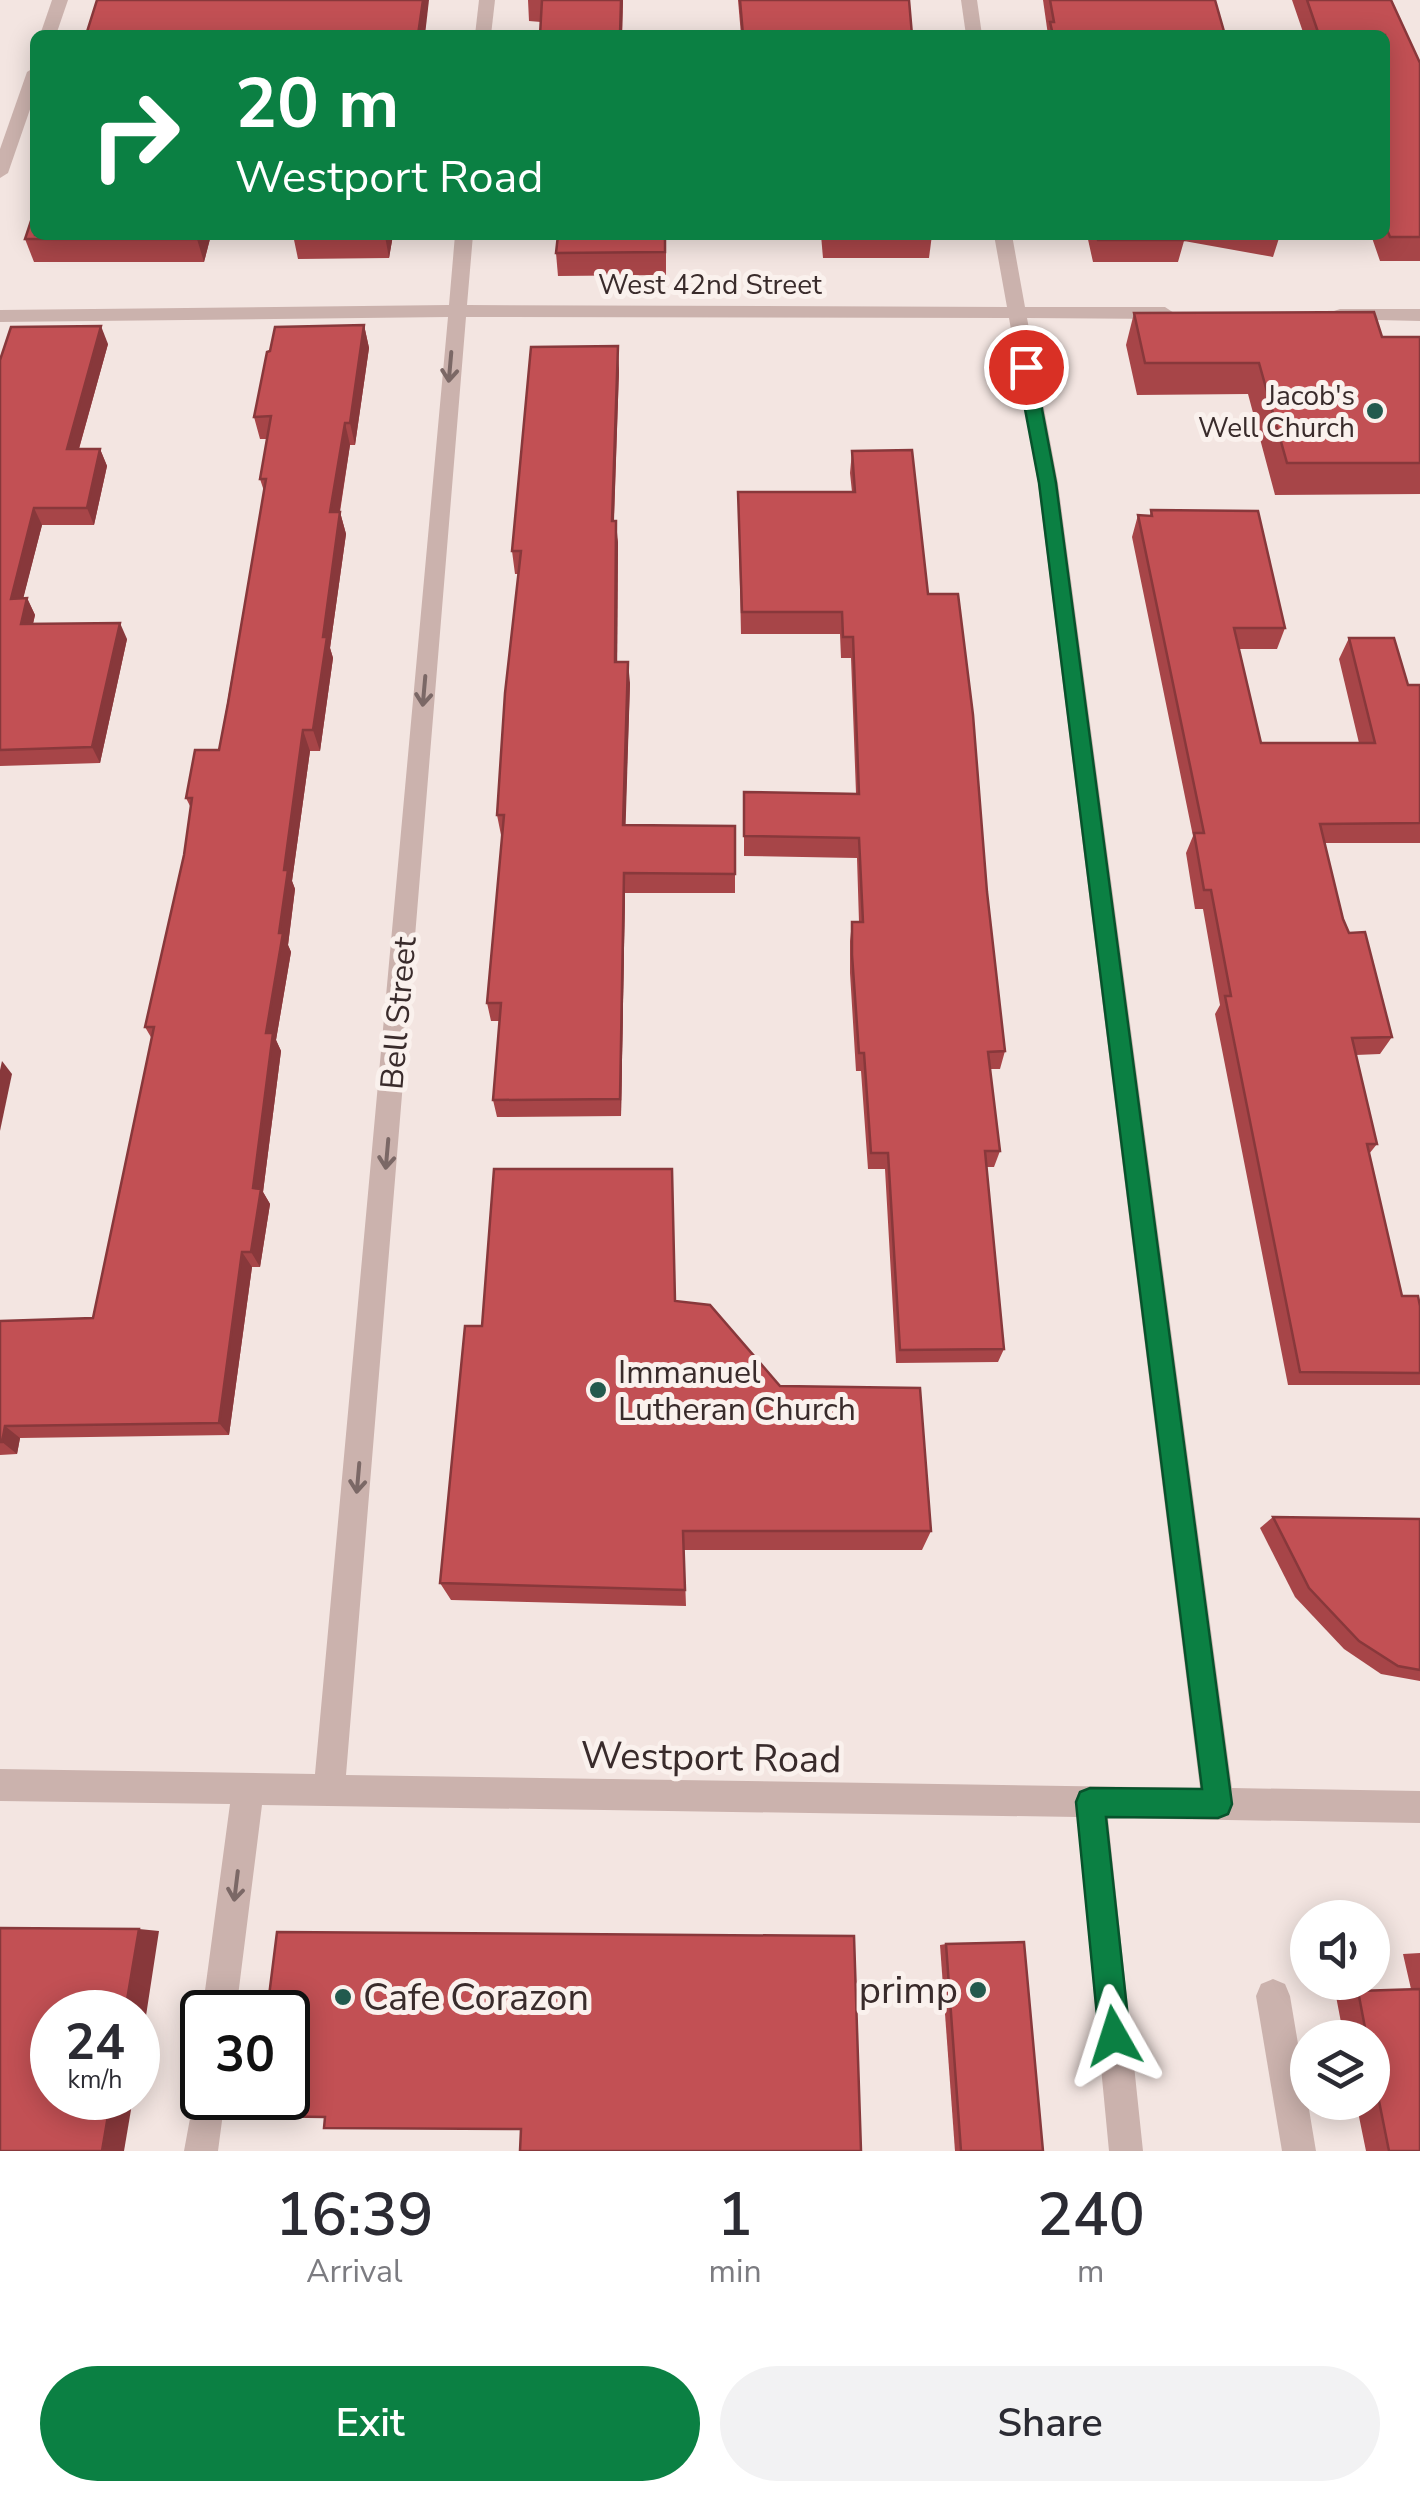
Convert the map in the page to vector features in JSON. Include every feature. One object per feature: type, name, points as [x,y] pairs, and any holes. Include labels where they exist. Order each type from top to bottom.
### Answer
[{"type":"street","points":[[50,30],[60,0]]},
{"type":"street","points":[[483,30],[486,0]]},
{"type":"street","points":[[969,0],[973,30]]},
{"type":"street","points":[[0,172],[30,86]]},
{"type":"street","name":"Bell Street","points":[[329,1791],[463,240]]},
{"type":"street","points":[[1004,240],[1048,483],[1218,1804]]},
{"type":"street","name":"West 42nd Street","points":[[0,316],[456,310],[1186,314]]},
{"type":"street","points":[[1322,314],[1420,315]]},
{"type":"street","name":"Westport Road","points":[[0,1786],[1420,1806]]},
{"type":"street","points":[[222,1990],[248,1789]]},
{"type":"street","points":[[1090,1802],[1126,2151]]},
{"type":"street","points":[[1273,1996],[1299,2151]]},
{"type":"street","points":[[202,2151],[206,2120]]},
{"type":"building","points":[[97,0],[423,0],[419,30],[88,30]]},
{"type":"building","points":[[542,0],[621,0],[620,30],[540,30]]},
{"type":"building","points":[[740,0],[909,0],[912,30],[743,30]]},
{"type":"building","points":[[1050,0],[1215,0],[1224,30],[1052,30],[1050,22],[1054,22]]},
{"type":"building","points":[[1307,0],[1391,0],[1420,63],[1420,237],[1390,237],[1390,30],[1317,30]]},
{"type":"building","points":[[557,240],[665,240],[665,252],[556,253]]},
{"type":"building","points":[[1374,312],[1382,337],[1420,337],[1420,463],[1287,463],[1259,363],[1145,363],[1134,313]]},
{"type":"building","points":[[364,325],[350,423],[345,423],[330,512],[340,512],[323,637],[327,637],[313,730],[303,730],[284,870],[288,870],[279,933],[283,933],[266,1033],[273,1033],[253,1188],[261,1189],[251,1252],[242,1252],[219,1423],[5,1426],[0,1442],[0,1321],[93,1318],[154,1027],[145,1027],[184,855],[192,798],[186,798],[195,750],[219,750],[228,703],[266,479],[260,479],[271,416],[254,417],[275,327]]},
{"type":"building","points":[[101,326],[67,449],[100,449],[87,508],[34,508],[11,599],[27,598],[21,624],[120,623],[92,747],[0,750],[0,360],[11,327]]},
{"type":"building","points":[[618,346],[612,521],[616,521],[615,662],[628,662],[623,825],[735,826],[735,874],[624,873],[620,1099],[493,1100],[501,1003],[487,1003],[504,815],[497,815],[505,693],[521,551],[512,551],[531,347]]},
{"type":"building","points":[[912,450],[928,594],[958,594],[973,715],[1005,1051],[988,1052],[1000,1151],[985,1151],[1004,1349],[900,1350],[888,1153],[871,1153],[864,1053],[859,1053],[852,922],[863,922],[859,838],[744,836],[744,792],[859,794],[853,637],[843,637],[842,612],[742,612],[738,492],[855,492],[852,451]]},
{"type":"building","points":[[1151,510],[1258,511],[1285,628],[1234,628],[1261,743],[1375,743],[1349,638],[1394,638],[1408,685],[1420,685],[1420,823],[1320,824],[1343,919],[1349,933],[1365,932],[1392,1037],[1352,1038],[1377,1144],[1367,1144],[1402,1296],[1418,1296],[1420,1373],[1300,1372],[1225,996],[1231,996],[1211,890],[1204,890],[1194,833],[1204,833],[1138,515],[1152,516]]},
{"type":"building","name":"Immanuel Lutheran Church","points":[[494,1169],[672,1169],[675,1301],[710,1305],[780,1386],[920,1388],[931,1531],[683,1531],[685,1590],[440,1583],[465,1326],[482,1326]]},
{"type":"building","points":[[1273,1517],[1420,1519],[1420,1670],[1398,1666],[1359,1641],[1309,1588]]},
{"type":"building","points":[[0,1928],[139,1929],[129,1990],[30,1990],[30,2120],[107,2120],[102,2151],[0,2151]]},
{"type":"building","points":[[277,1932],[854,1936],[861,2151],[520,2151],[521,2129],[324,2128],[325,2117],[310,2117],[310,1990],[270,1990]]},
{"type":"building","points":[[1024,1942],[1043,2151],[961,2151],[946,1944]]},
{"type":"building","points":[[1420,1989],[1420,2151],[1389,2151],[1383,2120],[1390,2120],[1390,2020],[1364,2020],[1360,2000],[1390,2000],[1390,1990]]},
{"type":"place","name":"Jacob's Well Church","points":[[1375,411]]},
{"type":"place","name":"Immanuel Lutheran Church","points":[[598,1390]]},
{"type":"place","name":"primp","points":[[978,1990]]},
{"type":"place","name":"Cafe Corazon","points":[[343,1997]]},
{"type":"route","points":[[1026,367],[1048,483],[1218,1804],[1090,1802],[1114,2036]]}]
